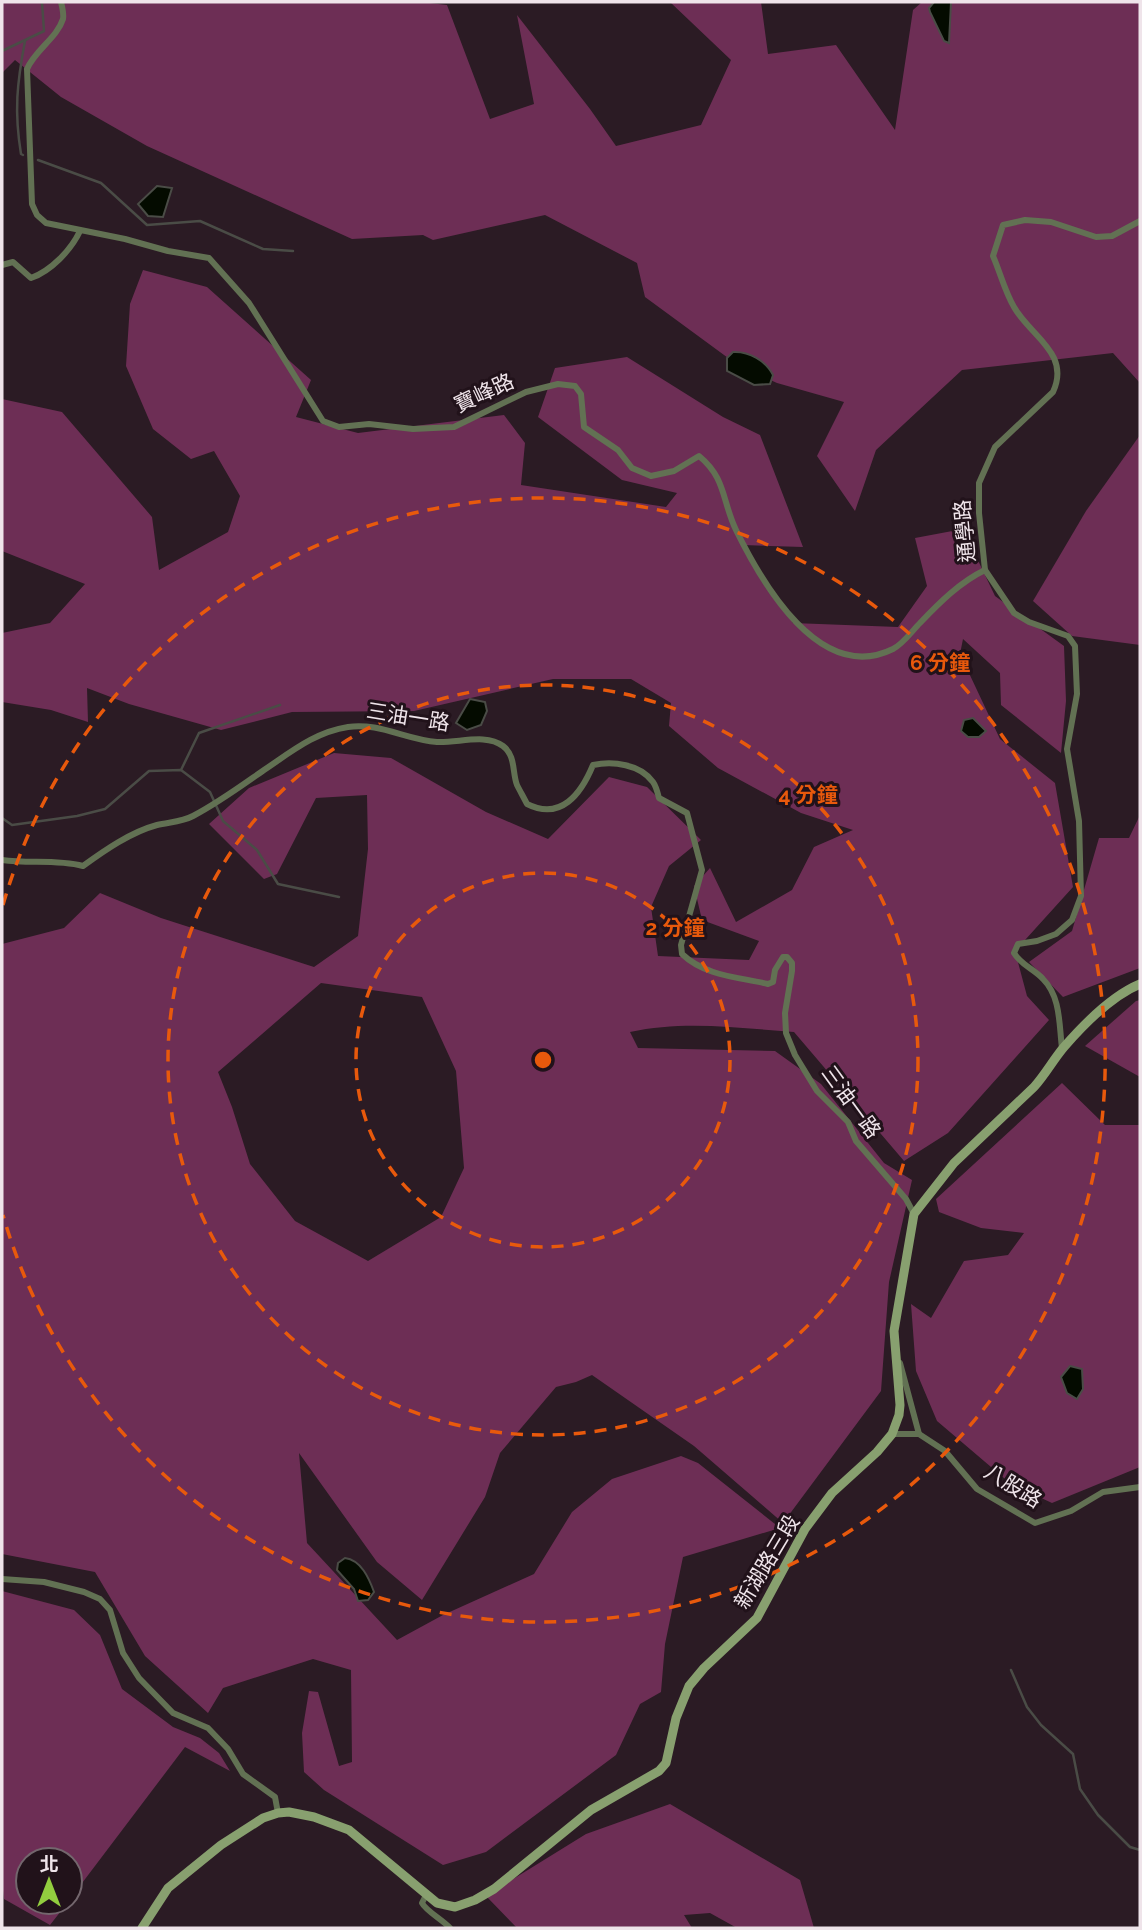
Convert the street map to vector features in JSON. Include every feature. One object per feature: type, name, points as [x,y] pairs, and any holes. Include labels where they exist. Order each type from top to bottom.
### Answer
[{"type":"street","name":"寶峰路","points":[[61,2],[63,18],[50,39],[32,57],[27,69],[32,204],[37,215],[46,223],[209,258],[249,303],[323,421],[340,427],[369,424],[413,429],[454,427],[526,392],[558,384],[575,386],[581,394],[584,427],[618,450],[632,468],[651,476],[674,471],[699,456],[709,464],[717,474],[735,527],[757,568],[790,616],[828,649],[849,654],[870,655],[894,648],[968,578],[985,570]]},
{"type":"street","name":"通學路","points":[[1062,1048],[1056,995],[1043,978],[1014,953],[1018,944],[1056,934],[1072,920],[1081,895],[1079,821],[1067,749],[1077,694],[1075,646],[1068,636],[1029,622],[1014,613],[985,570],[979,513],[979,483],[995,447],[1054,392],[1058,369],[1045,342],[1015,309],[993,256],[1003,225],[1025,220],[1051,222],[1096,237],[1112,236],[1140,222]]},
{"type":"street","points":[[2,265],[13,262],[31,278],[40,275],[55,264],[76,240],[80,231]]},
{"type":"street","name":"三油一路","points":[[2,860],[40,863],[63,861],[83,866],[137,832],[190,818],[224,798],[287,752],[318,735],[350,727],[375,728],[433,742],[461,743],[481,738],[490,739],[510,753],[517,784],[527,804],[544,808],[556,808],[571,802],[593,765],[606,762],[635,767],[654,782],[659,799],[687,813],[702,863],[681,945],[682,954],[690,962],[714,973],[768,984],[773,982],[775,970],[783,957],[787,957],[792,963],[792,971],[785,1013],[786,1033],[795,1055],[817,1091],[848,1122],[856,1141],[897,1188],[914,1214]]},
{"type":"street","name":"新湖路三段","points":[[278,1813],[289,1812],[314,1817],[349,1830],[437,1903],[455,1907],[475,1900],[514,1874],[591,1810],[659,1771],[666,1763],[676,1718],[689,1686],[704,1668],[757,1618],[805,1529],[832,1493],[877,1452],[892,1434],[900,1405],[894,1331],[914,1214],[954,1163],[1047,1073],[1062,1048],[1098,1013],[1140,984]]},
{"type":"street","points":[[892,1434],[919,1434],[896,1348]]},
{"type":"street","name":"八股路","points":[[919,1434],[945,1451],[977,1489],[1035,1523],[1071,1511],[1103,1492],[1140,1487]]},
{"type":"street","points":[[2,1579],[44,1582],[100,1599],[110,1611],[123,1653],[134,1673],[173,1713],[208,1728],[228,1749],[243,1774],[275,1797],[278,1813],[263,1818],[221,1845],[167,1888],[142,1928]]},
{"type":"street","points":[[426,1895],[422,1902],[424,1908],[450,1928]]},
{"type":"shaded area","points":[[2,2],[421,2],[447,5],[490,119],[534,104],[517,15],[616,146],[701,125],[731,60],[670,2],[761,2],[768,54],[836,45],[895,130],[913,10],[922,2],[1140,2],[1140,383],[1113,353],[962,370],[876,450],[855,511],[817,456],[844,402],[777,383],[739,366],[645,297],[637,263],[545,215],[433,240],[423,235],[352,239],[147,146],[61,97],[15,60],[2,73]]},
{"type":"shaded area","points":[[934,2],[951,2],[949,43],[944,41],[930,12],[929,8]]},
{"type":"shaded area","points":[[157,186],[172,188],[163,217],[148,216],[138,204]]},
{"type":"shaded area","points":[[143,270],[207,287],[311,380],[296,417],[358,433],[504,415],[525,443],[521,485],[666,507],[677,493],[622,480],[538,417],[555,368],[627,357],[723,417],[760,435],[803,547],[743,545],[793,623],[898,627],[927,586],[915,538],[963,529],[995,596],[1064,646],[1066,701],[1061,753],[1001,705],[1000,673],[963,639],[960,654],[1000,739],[1055,783],[1073,887],[1015,951],[1027,996],[1049,1020],[948,1133],[904,1161],[794,1032],[671,1026],[630,1032],[638,1048],[775,1051],[821,1084],[884,1163],[912,1180],[889,1282],[881,1391],[783,1523],[694,1446],[592,1375],[556,1387],[500,1453],[485,1497],[422,1600],[377,1562],[299,1453],[307,1543],[397,1640],[443,1615],[534,1574],[572,1512],[612,1479],[681,1456],[698,1463],[780,1528],[683,1557],[665,1644],[661,1692],[640,1704],[616,1755],[486,1852],[443,1865],[324,1790],[304,1772],[302,1733],[309,1691],[318,1692],[339,1766],[352,1762],[351,1670],[313,1659],[223,1688],[208,1713],[145,1656],[95,1572],[2,1554],[2,944],[64,928],[100,893],[161,918],[314,967],[358,936],[368,849],[367,795],[316,798],[277,874],[264,879],[209,824],[249,788],[334,753],[391,758],[486,812],[548,839],[609,777],[647,787],[701,840],[669,866],[651,907],[658,956],[749,960],[759,941],[702,920],[694,886],[710,868],[736,922],[792,890],[814,847],[853,830],[801,813],[718,768],[669,726],[671,703],[631,679],[553,679],[414,711],[292,712],[221,730],[129,704],[87,688],[88,722],[51,710],[2,702],[2,633],[50,623],[85,584],[2,551],[2,399],[62,412],[152,517],[159,570],[228,532],[240,496],[214,451],[191,459],[153,429],[126,366],[130,304]],"holes":[[[321,983],[422,997],[456,1071],[464,1168],[441,1217],[368,1261],[295,1221],[250,1164],[218,1072]]]},
{"type":"shaded area","points":[[733,352],[745,353],[761,361],[773,375],[770,384],[754,385],[727,371],[727,358]]},
{"type":"shaded area","points":[[1140,435],[1140,645],[1072,636],[1033,601],[1086,511]]},
{"type":"shaded area","points":[[470,699],[485,702],[487,711],[481,725],[467,730],[456,723]]},
{"type":"shaded area","points":[[973,718],[986,731],[979,737],[968,737],[961,731],[964,720]]},
{"type":"shaded area","points":[[1140,815],[1140,968],[1063,997],[1029,962],[1072,931],[1099,838],[1129,838]]},
{"type":"shaded area","points":[[1140,1000],[1140,1077],[1085,1046]]},
{"type":"shaded area","points":[[1062,1083],[1105,1125],[1140,1125],[1140,1467],[1052,1503],[1011,1484],[937,1421],[916,1371],[911,1304],[931,1318],[964,1261],[1008,1255],[1024,1233],[981,1228],[939,1212],[936,1199]]},
{"type":"shaded area","points":[[1070,1366],[1082,1369],[1083,1389],[1077,1399],[1067,1393],[1061,1377]]},
{"type":"shaded area","points":[[345,1558],[356,1562],[367,1576],[374,1592],[368,1600],[358,1601],[354,1589],[337,1570],[338,1563]]},
{"type":"shaded area","points":[[2,1591],[74,1610],[100,1635],[122,1689],[173,1727],[200,1738],[219,1753],[230,1771],[185,1747],[84,1880],[84,1846],[14,1846],[14,1905],[4,1899]]},
{"type":"shaded area","points":[[670,1804],[800,1880],[814,1928],[737,1928],[710,1913],[684,1915],[692,1928],[517,1928],[486,1896],[586,1834]]},
{"type":"shaded area","points":[[34,1916],[57,1916],[50,1925]]},
{"type":"waterway","points":[[2,51],[44,31],[42,2]]},
{"type":"waterway","points":[[23,155],[17,110],[25,41]]},
{"type":"waterway","points":[[38,160],[101,183],[147,225],[200,221],[263,249],[293,251]]},
{"type":"waterway","points":[[181,770],[199,733],[280,705]]},
{"type":"waterway","points":[[2,818],[12,825],[77,816],[105,809],[149,771],[181,770],[210,792],[223,821],[257,850],[278,884],[339,897]]},
{"type":"waterway","points":[[1011,1670],[1027,1707],[1041,1725],[1073,1754],[1080,1789],[1098,1815],[1130,1847],[1140,1850]]}]
